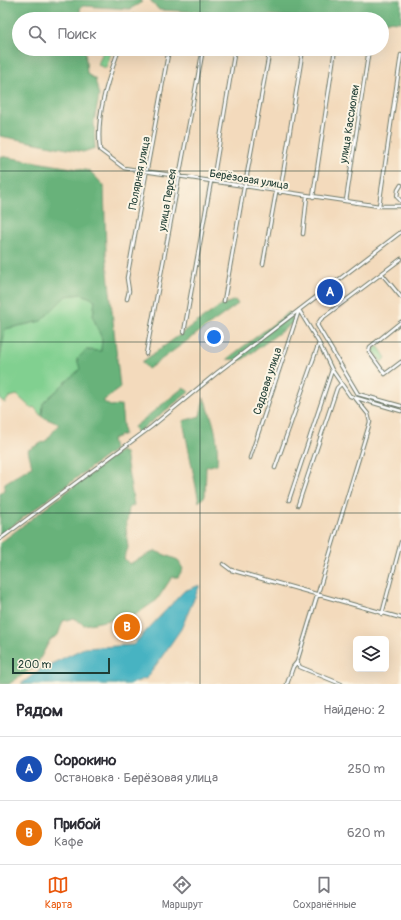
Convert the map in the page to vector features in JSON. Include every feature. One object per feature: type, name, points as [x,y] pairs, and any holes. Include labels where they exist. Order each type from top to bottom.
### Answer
[{"type":"street","points":[[379,206],[401,55]]},
{"type":"street","name":"Берёзовая улица","points":[[116,56],[104,91],[98,137],[100,150],[124,168],[313,197],[379,206],[401,206]]},
{"type":"street","name":"Полярная улица","points":[[127,299],[129,291],[128,278],[168,56]]},
{"type":"street","name":"улица Персея","points":[[146,354],[202,56]]},
{"type":"street","points":[[184,332],[234,56]]},
{"type":"street","points":[[224,301],[269,56]]},
{"type":"street","points":[[264,264],[302,56]]},
{"type":"street","points":[[313,197],[334,56]]},
{"type":"street","name":"улица Кассиопеи","points":[[346,201],[368,56]]},
{"type":"street","points":[[401,185],[397,196],[401,201]]},
{"type":"street","points":[[303,234],[307,196]]},
{"type":"street","points":[[0,539],[150,427],[299,309],[401,232]]},
{"type":"street","points":[[401,259],[321,319],[317,325],[358,394],[401,406]]},
{"type":"street","points":[[382,274],[401,298]]},
{"type":"street","points":[[299,309],[319,343],[332,370],[350,396],[401,411]]},
{"type":"street","name":"Садовая улица","points":[[250,458],[299,309]]},
{"type":"street","points":[[401,322],[370,347],[369,352],[385,374],[401,362]]},
{"type":"street","points":[[276,468],[319,343]]},
{"type":"street","points":[[288,500],[332,370]]},
{"type":"street","points":[[298,504],[338,388],[341,384]]},
{"type":"street","points":[[287,684],[293,667],[297,662],[318,596],[370,422],[368,414],[356,399]]},
{"type":"street","points":[[382,614],[401,542]]},
{"type":"street","points":[[223,564],[231,570],[318,596],[401,618]]},
{"type":"street","points":[[297,662],[300,667],[342,684]]},
{"type":"green space","points":[[0,0],[140,0],[142,2],[130,9],[83,6],[80,8],[80,12],[12,12],[12,56],[86,56],[87,74],[95,79],[99,96],[94,122],[95,148],[83,152],[0,136]]},
{"type":"green space","points":[[150,0],[401,0],[401,22],[389,21],[389,12],[199,12],[159,10]]},
{"type":"green space","points":[[101,56],[110,56],[106,68],[98,65]]},
{"type":"green space","points":[[0,156],[90,171],[104,186],[106,253],[120,388],[103,401],[110,406],[121,405],[124,434],[112,439],[114,450],[0,535],[0,493],[4,490],[5,483],[32,466],[28,450],[47,440],[59,424],[42,417],[43,403],[80,369],[77,359],[86,350],[101,351],[102,339],[93,317],[95,300],[82,294],[66,296],[41,321],[5,329],[0,358]]},
{"type":"green space","points":[[82,294],[95,300],[93,317],[102,339],[101,351],[86,350],[77,359],[81,369],[43,403],[42,417],[34,407],[31,408],[17,395],[9,397],[5,403],[0,399],[0,358],[5,329],[41,321],[66,296]]},
{"type":"green space","points":[[235,300],[238,304],[148,369],[142,362],[220,306]]},
{"type":"green space","points":[[289,312],[294,322],[242,360],[227,359]]},
{"type":"green space","points":[[378,346],[386,358],[381,362],[373,350]]},
{"type":"green space","points":[[184,387],[189,392],[137,433],[134,427]]},
{"type":"green space","points":[[204,398],[211,415],[215,431],[217,464],[206,467],[205,496],[199,502],[183,421],[200,416]]},
{"type":"green space","points":[[120,451],[125,453],[134,505],[129,508],[126,528],[128,548],[124,558],[129,564],[155,551],[178,560],[183,569],[178,577],[172,577],[157,600],[135,615],[84,625],[74,618],[63,621],[58,635],[50,640],[36,666],[9,684],[0,684],[0,543]]},
{"type":"water","points":[[200,585],[181,629],[147,678],[130,684],[21,684],[41,669],[84,648],[133,645],[184,591]]},
{"type":"place","name":"Сорокино","points":[[330,292]]},
{"type":"place","name":"Прибой","points":[[127,627]]}]
